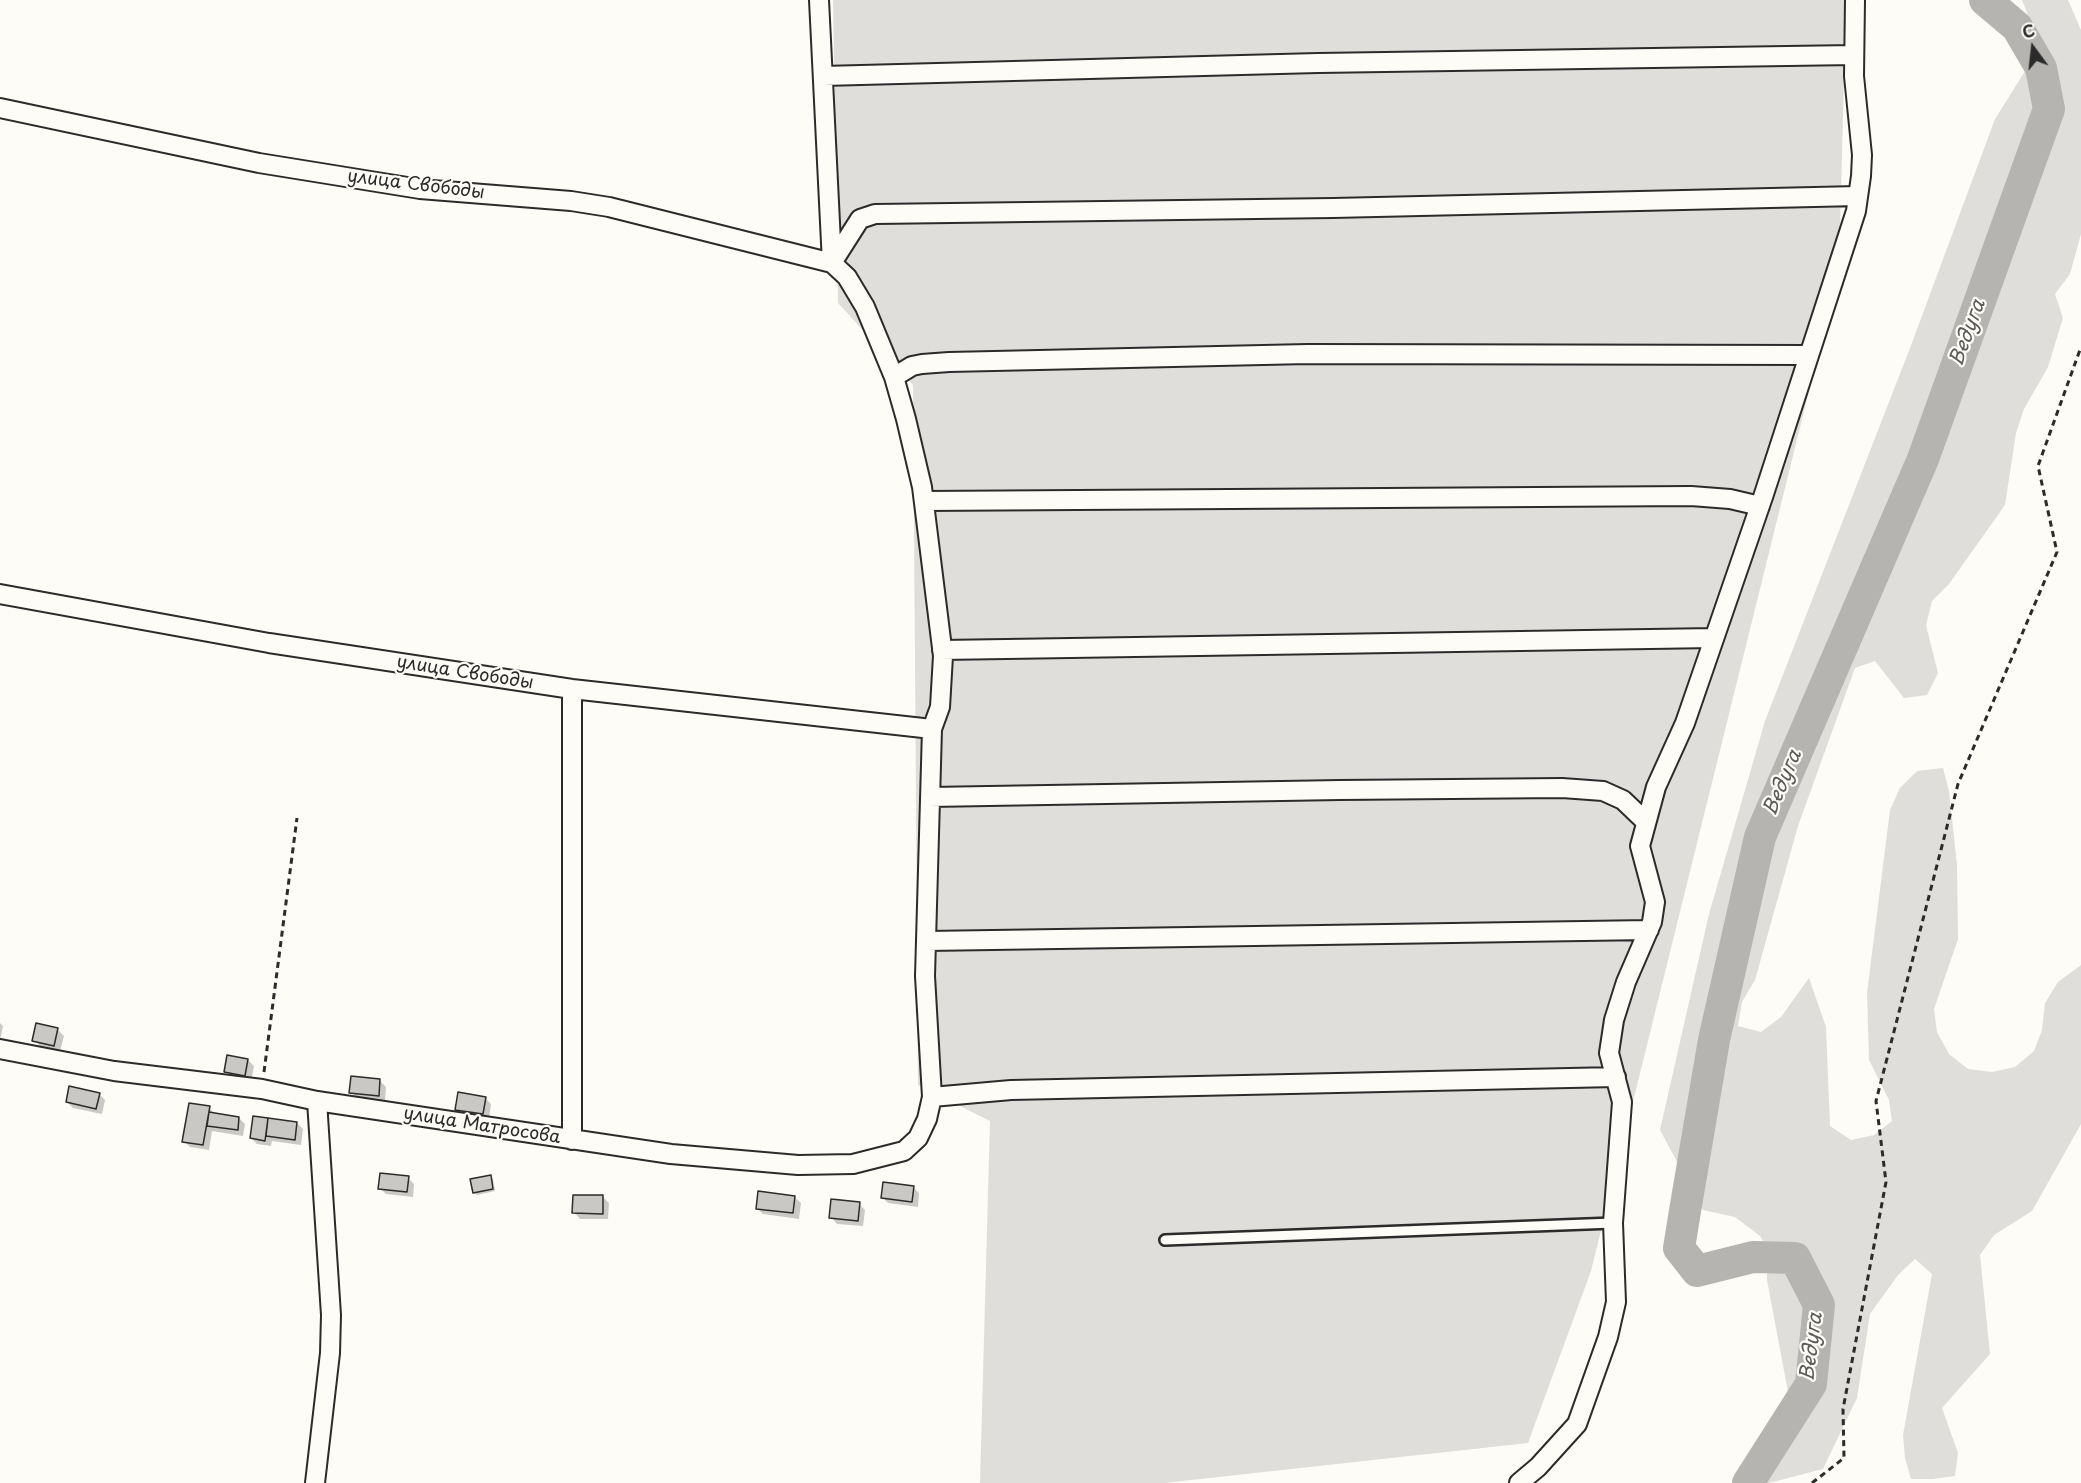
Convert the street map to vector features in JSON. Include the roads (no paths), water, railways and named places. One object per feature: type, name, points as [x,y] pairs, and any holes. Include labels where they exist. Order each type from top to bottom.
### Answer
[{"type":"street","points":[[819,0],[832,263]]},
{"type":"street","points":[[1519,1483],[1538,1467],[1577,1424],[1608,1337],[1616,1302],[1613,1223],[1622,1102],[1609,1053],[1614,1020],[1626,982],[1652,922],[1655,902],[1640,846],[1656,787],[1685,723],[1760,506],[1856,211],[1862,176],[1862,154],[1854,76],[1855,0]]},
{"type":"street","points":[[823,76],[1317,63],[1854,55]]},
{"type":"street","name":"улица Свободы","points":[[0,108],[270,165],[420,189],[571,201],[609,207],[832,263]]},
{"type":"street","points":[[832,263],[860,219],[875,214],[1333,208],[1858,196]]},
{"type":"street","name":"улица Матросова","points":[[0,1049],[114,1071],[262,1089],[317,1101],[671,1154],[798,1165],[853,1164],[884,1158],[904,1150],[918,1138],[927,1119],[932,1097],[925,976],[932,729],[940,707],[942,650],[924,501],[906,419],[894,377],[865,307],[847,277],[832,263]]},
{"type":"street","points":[[894,377],[922,363],[1033,360],[1308,354],[1809,355]]},
{"type":"street","points":[[924,501],[1691,496],[1730,499],[1760,506]]},
{"type":"street","name":"улица Свободы","points":[[0,594],[268,643],[572,689],[932,729]]},
{"type":"street","points":[[942,650],[1714,638]]},
{"type":"street","points":[[572,689],[572,1140]]},
{"type":"street","points":[[930,797],[1562,788],[1603,791],[1623,800],[1646,822]]},
{"type":"street","points":[[927,941],[1649,930]]},
{"type":"street","points":[[932,1097],[1011,1090],[1616,1077]]},
{"type":"street","points":[[315,1483],[330,1353],[331,1315],[317,1101]]},
{"type":"lane","points":[[1164,1240],[1613,1223]]},
{"type":"waterway","name":"Ведуга","points":[[1748,1483],[1811,1384],[1819,1305],[1795,1258],[1753,1257],[1697,1271],[1679,1248],[1714,1040],[1760,837],[1923,459],[2049,109],[2041,68],[2017,27],[1985,0]]}]
